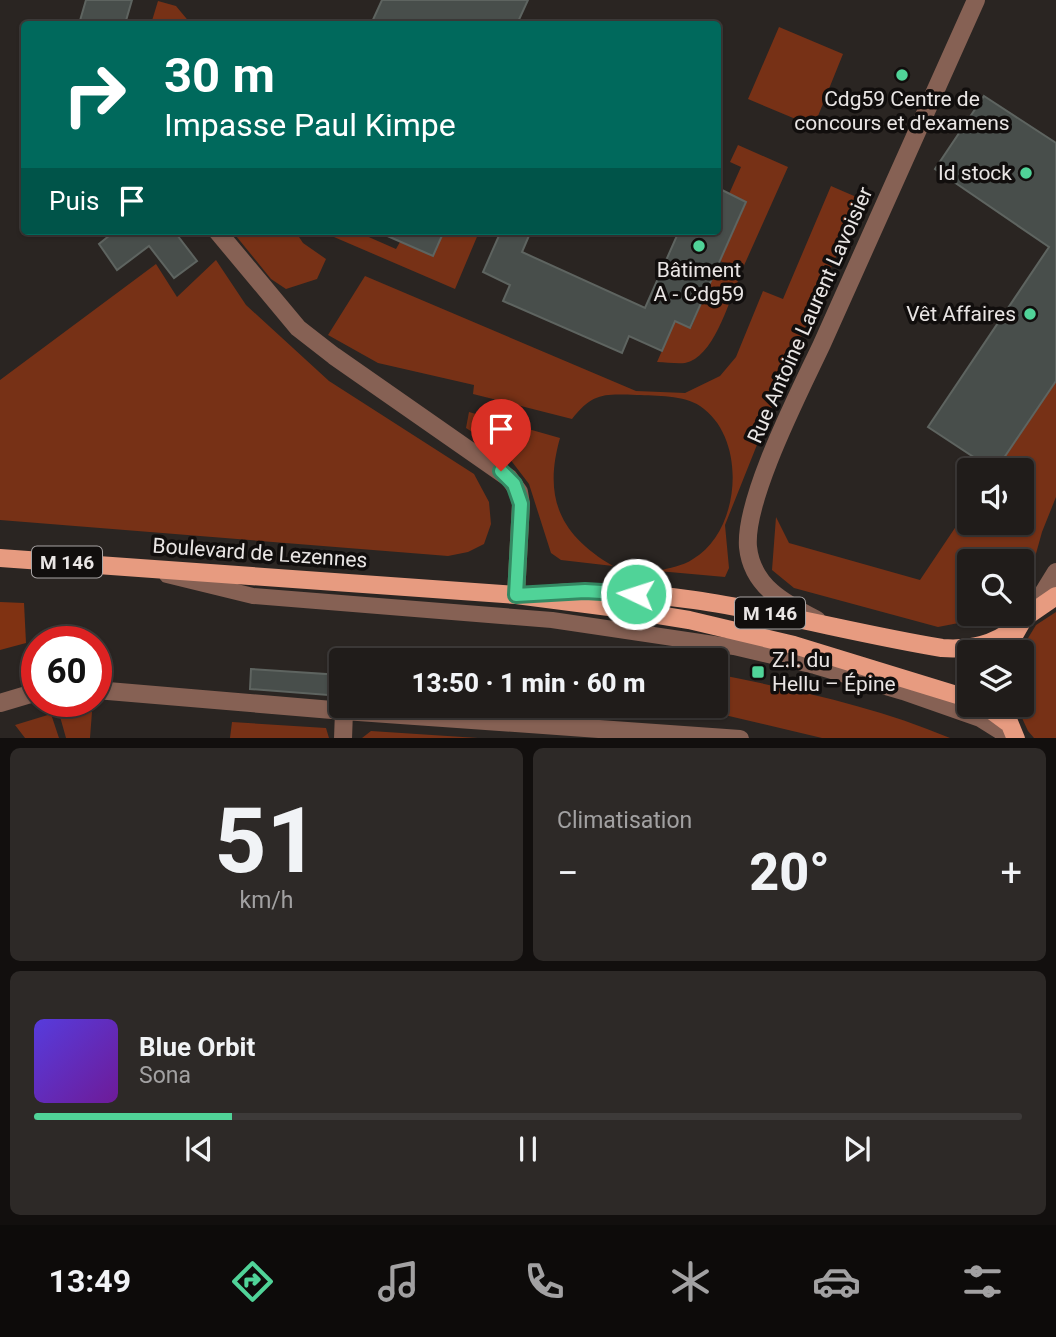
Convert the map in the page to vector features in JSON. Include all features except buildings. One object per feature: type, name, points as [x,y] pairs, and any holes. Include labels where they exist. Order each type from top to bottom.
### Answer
[{"type":"main road","name":"Boulevard de Lezennes","points":[[0,558],[516,595],[689,620],[853,661],[957,695]]},
{"type":"main road","name":"Boulevard de Lezennes","points":[[516,595],[585,591],[714,603],[917,644],[965,650],[995,642],[1017,627]]},
{"type":"main road","points":[[1034,610],[1056,596]]},
{"type":"main road","points":[[1010,640],[1017,627]]},
{"type":"street","name":"Rue Antoine Laurent Lavoisier","points":[[827,625],[775,597],[762,583],[753,568],[748,546],[753,508],[800,392],[976,0]]},
{"type":"street","points":[[220,235],[298,328],[509,478],[519,492],[521,504],[516,595]]},
{"type":"street","points":[[1034,608],[1056,572]]},
{"type":"street","points":[[112,691],[329,710]]},
{"type":"street","points":[[0,703],[21,697]]},
{"type":"street","points":[[343,738],[344,718]]},
{"type":"street","points":[[447,718],[740,738]]},
{"type":"lane","points":[[134,567],[253,596],[552,620],[734,647],[815,666],[1009,726]]},
{"type":"shaded area","points":[[158,1],[176,6],[188,21],[152,21]]},
{"type":"shaded area","points":[[779,27],[843,54],[818,116],[798,120],[748,99]]},
{"type":"shaded area","points":[[738,145],[788,167],[742,270],[720,261],[746,203],[729,194],[741,167],[730,162]]},
{"type":"shaded area","points":[[831,186],[861,199],[788,367],[725,525],[729,568],[725,577],[658,571],[689,561],[709,546],[721,528],[729,507],[732,461],[726,439],[715,421],[700,406],[670,397],[608,395],[593,399],[572,419],[473,394],[474,385],[378,363],[328,335],[365,276],[636,391],[685,393],[720,376],[736,357],[763,291],[783,299]]},
{"type":"shaded area","points":[[235,235],[298,235],[303,243],[326,259],[317,279],[286,289],[271,279]]},
{"type":"shaded area","points":[[329,235],[364,235],[396,249],[400,242],[433,256],[442,235],[478,235],[455,289]]},
{"type":"shaded area","points":[[216,260],[246,305],[329,381],[474,474],[489,502],[491,524],[484,544],[468,552],[448,556],[0,520],[0,380],[156,264],[177,297]]},
{"type":"shaded area","points":[[715,271],[738,281],[711,341],[695,359],[685,363],[657,362],[675,321],[691,328]]},
{"type":"shaded area","points":[[1056,381],[1056,497],[1034,561],[1034,549],[957,549],[957,623],[938,627],[794,588],[772,570],[776,517],[789,543],[920,580],[957,525],[957,535],[1034,535],[1034,458],[1004,458]]},
{"type":"shaded area","points":[[469,412],[560,438],[554,479],[555,497],[560,513],[568,528],[580,541],[613,566],[561,560],[551,553],[529,484],[506,454],[466,428]]},
{"type":"shaded area","points":[[0,602],[24,603],[25,626],[21,626],[21,644],[0,650]]},
{"type":"shaded area","points":[[1056,612],[1056,738],[1034,738],[1022,717],[1034,717],[1034,640],[1027,640],[1036,625]]},
{"type":"shaded area","points":[[728,677],[864,708],[950,738],[822,738],[728,716]]},
{"type":"shaded area","points":[[41,717],[52,717],[59,738],[25,738],[15,725]]},
{"type":"shaded area","points":[[60,717],[92,717],[90,738],[66,738]]},
{"type":"shaded area","points":[[232,722],[326,728],[329,738],[230,738]]},
{"type":"shaded area","points":[[371,731],[478,738],[362,738]]},
{"type":"place","name":"Cdg59 Centre de concours et d'examens","points":[[902,75]]},
{"type":"place","name":"Id stock","points":[[1026,173]]},
{"type":"place","name":"Bâtiment A - Cdg59","points":[[699,246]]},
{"type":"place","name":"Vêt Affaires","points":[[1030,314]]},
{"type":"place","name":"Z.I. du Hellu – Épine","points":[[758,672]]},
{"type":"route","points":[[501,471],[519,492],[521,504],[516,595],[585,591],[636,594]]}]
